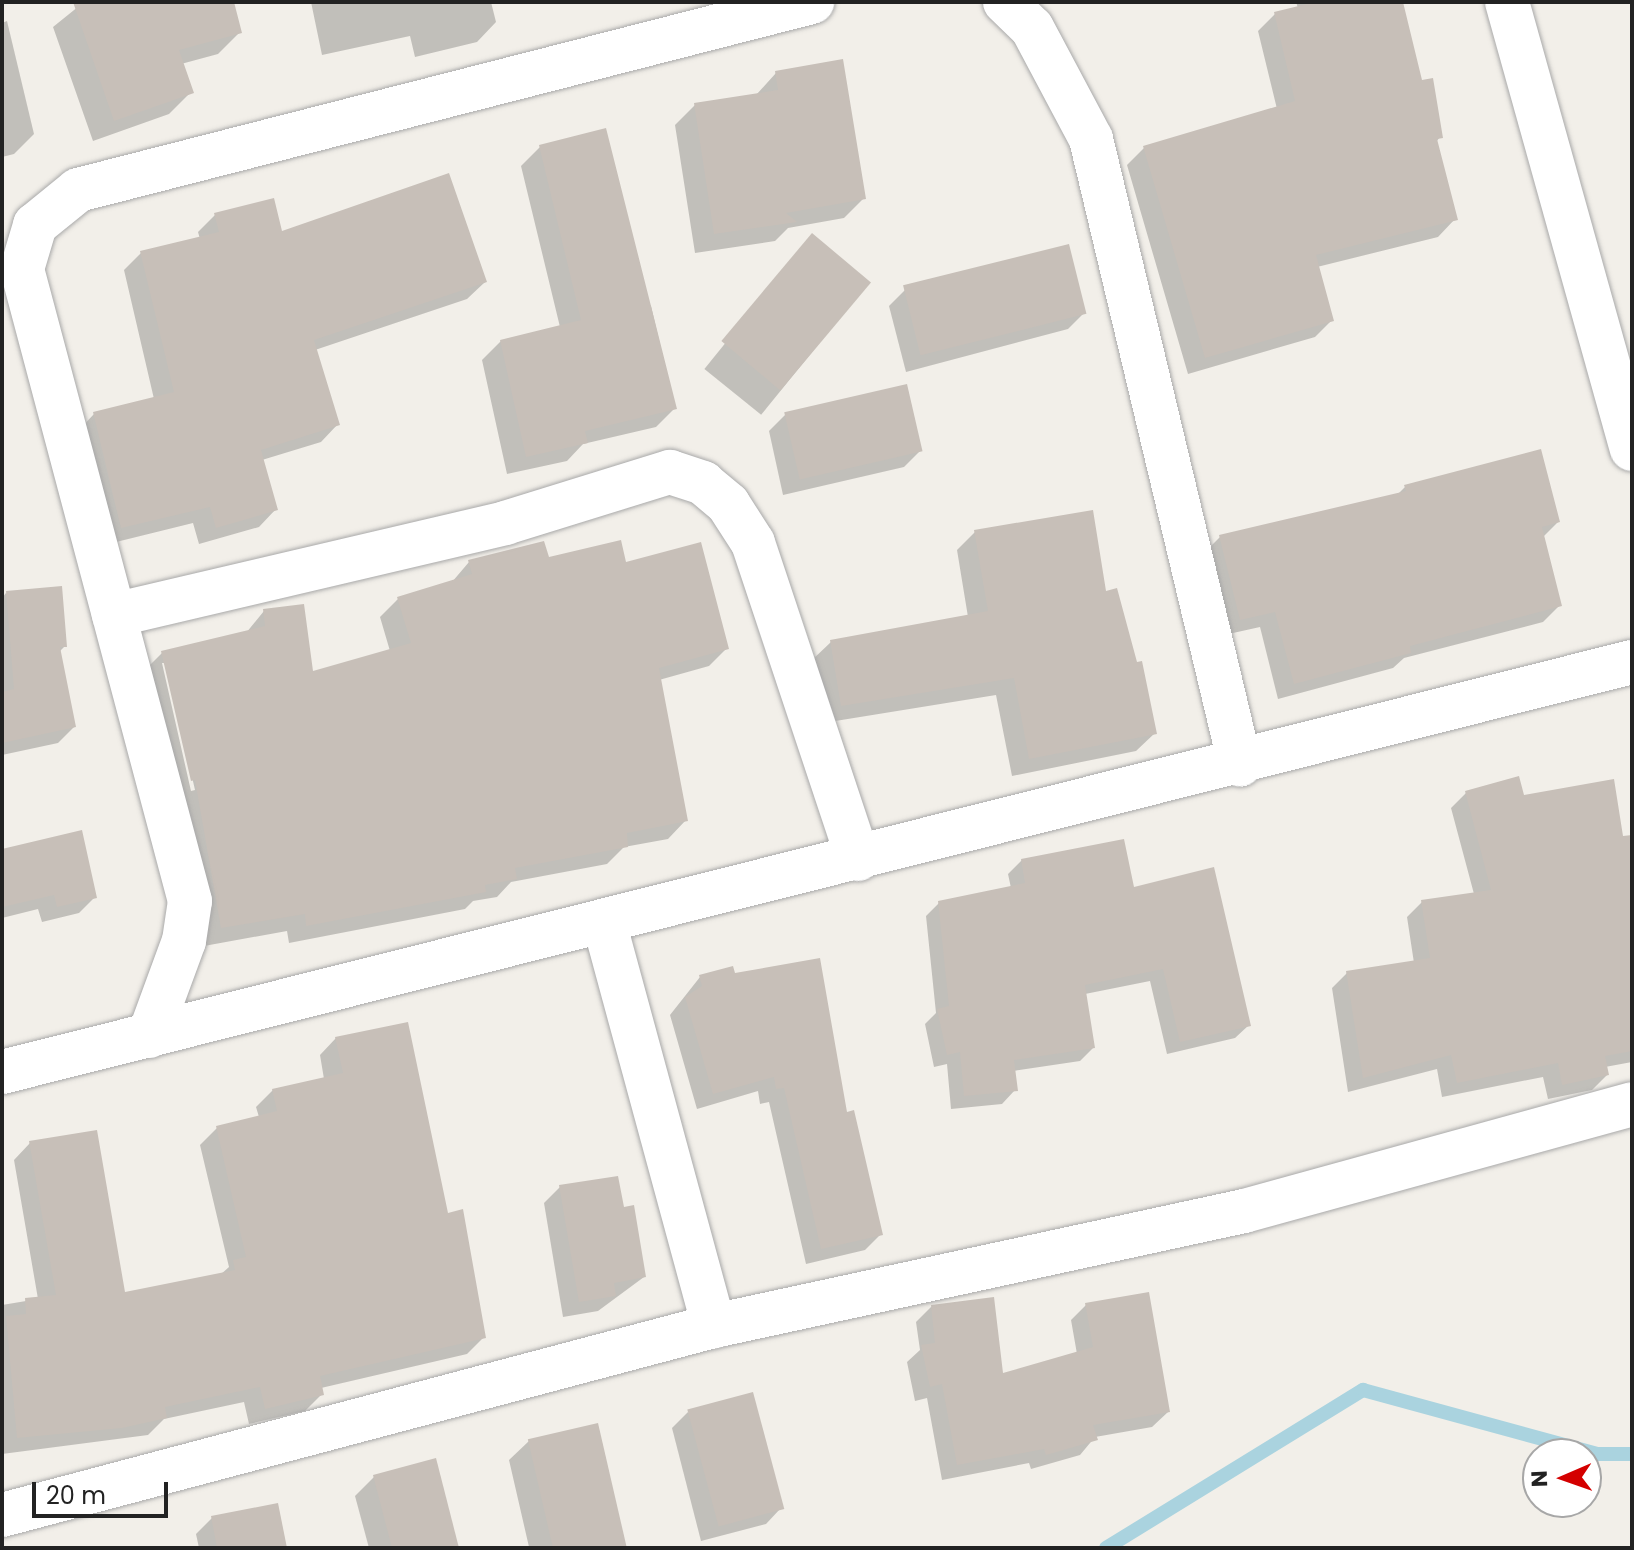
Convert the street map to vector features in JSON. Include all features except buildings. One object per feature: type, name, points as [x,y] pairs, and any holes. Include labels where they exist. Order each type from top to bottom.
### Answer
[{"type":"street","points":[[149,1036],[184,941],[190,901],[22,269],[35,225],[78,190],[812,2]]},
{"type":"street","points":[[1005,2],[1032,28],[1091,139],[1240,764]]},
{"type":"street","points":[[1507,2],[1632,449]]},
{"type":"street","points":[[114,615],[505,523],[670,472],[703,483],[728,504],[753,543],[858,859]]},
{"type":"street","points":[[2,1072],[1240,764],[1632,662]]},
{"type":"street","points":[[604,922],[714,1326]]},
{"type":"street","points":[[2,1515],[714,1326],[1244,1211],[1632,1104]]},
{"type":"waterway","points":[[1106,1548],[1363,1390],[1597,1454],[1632,1454]]}]
